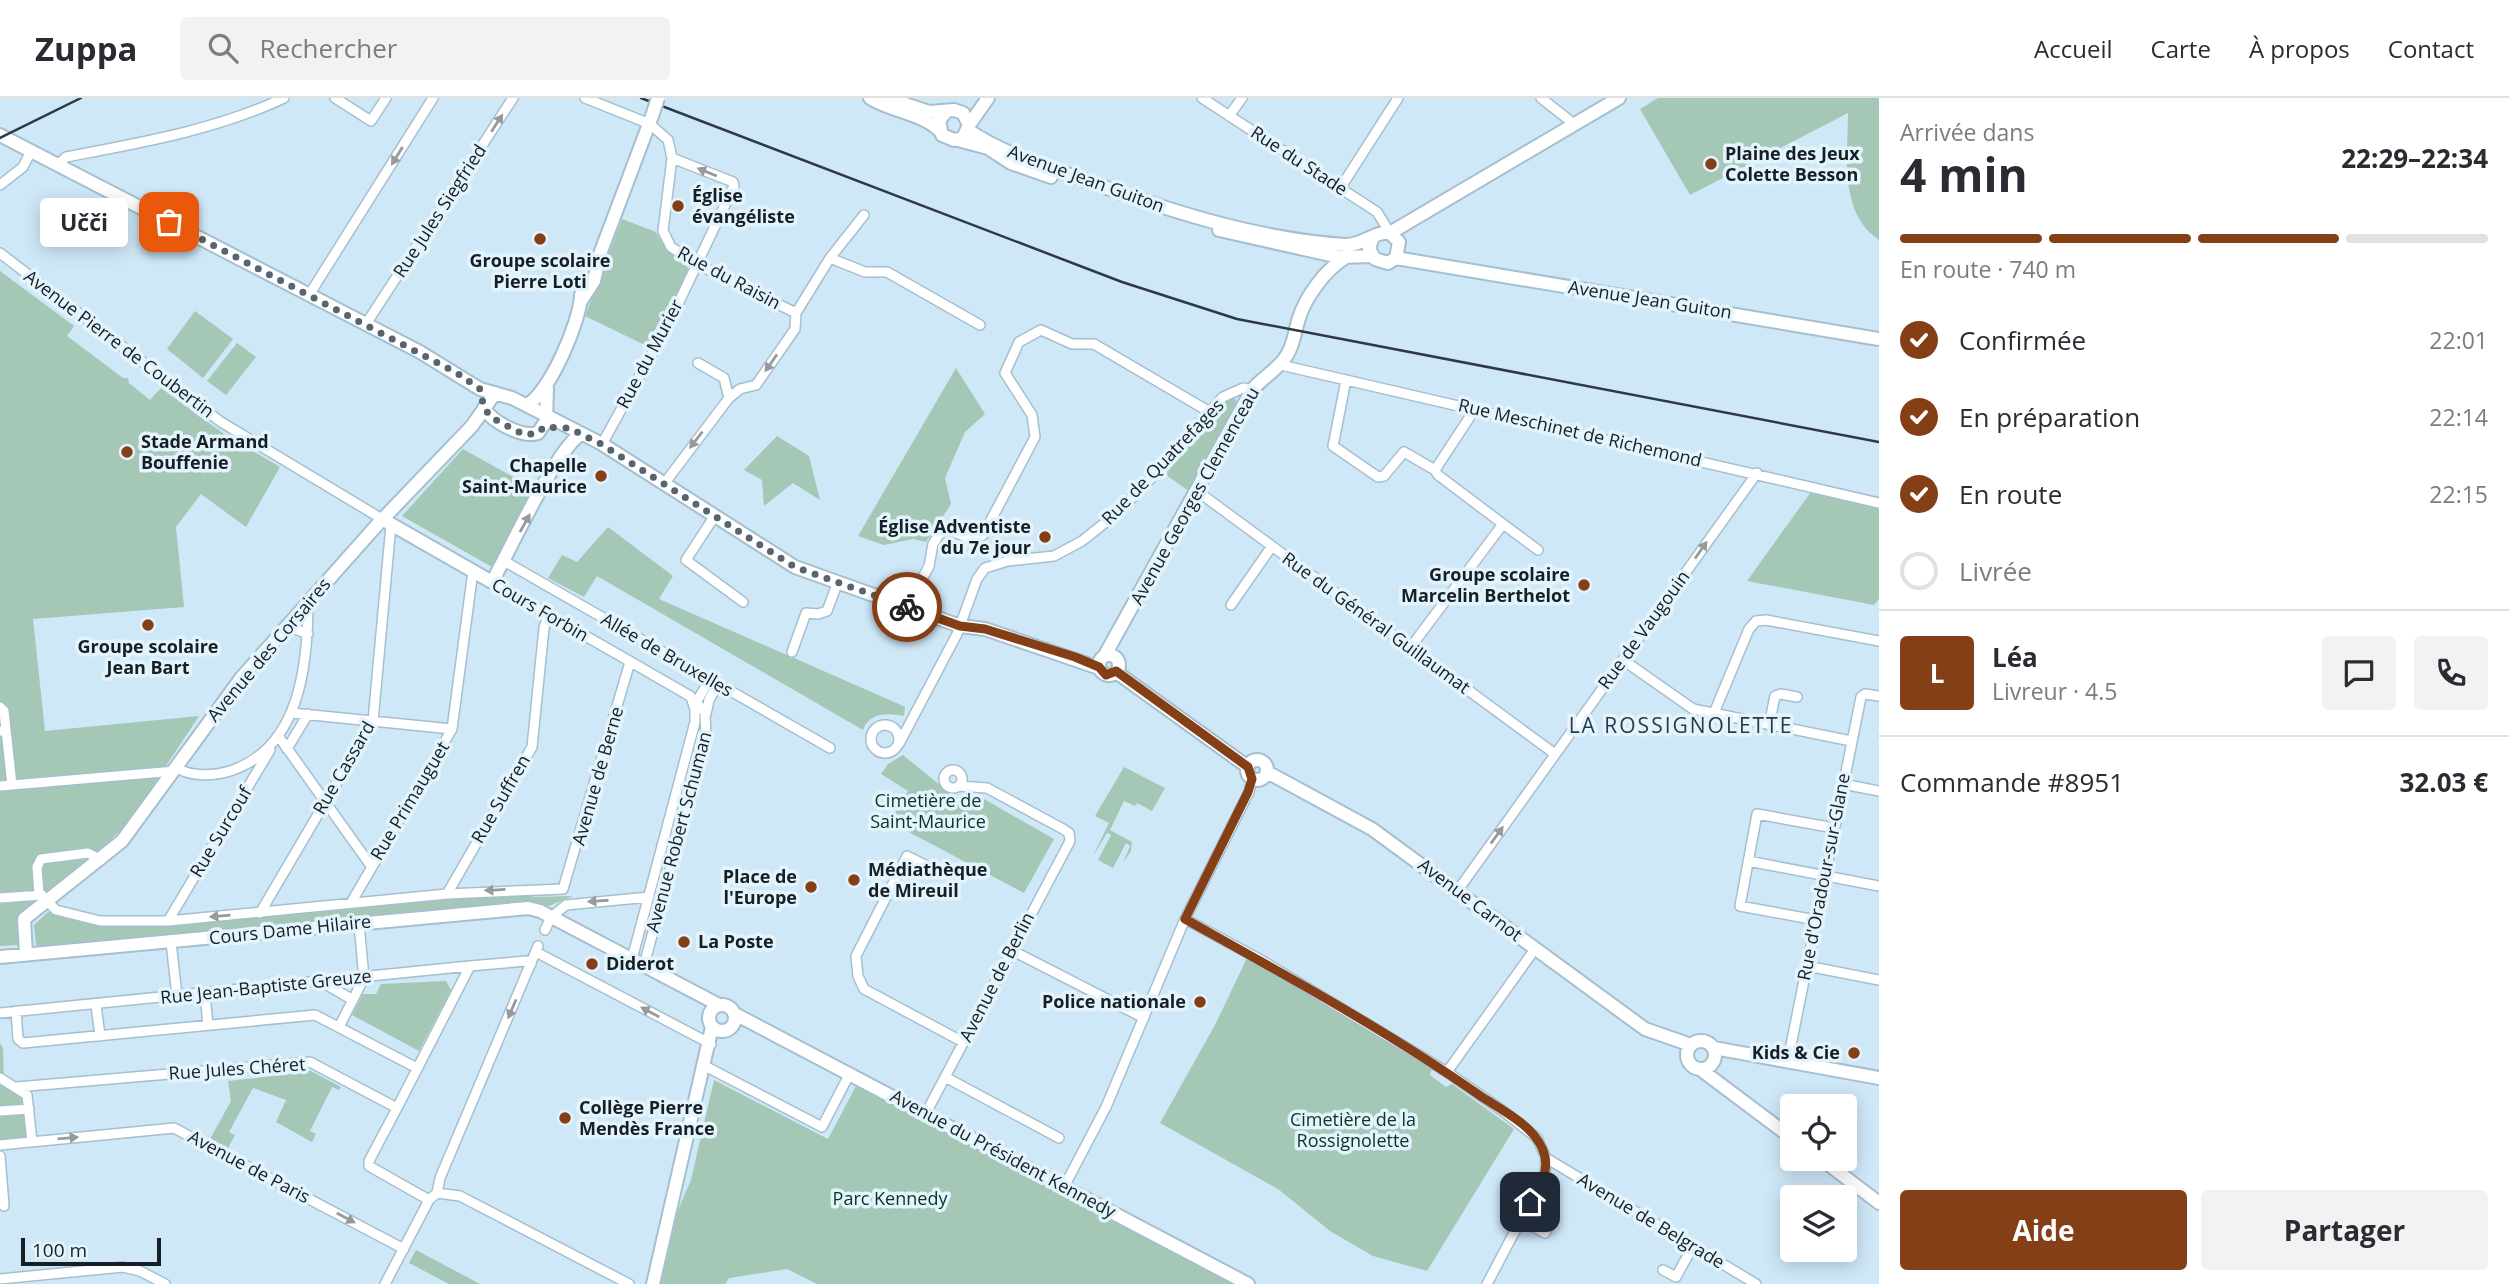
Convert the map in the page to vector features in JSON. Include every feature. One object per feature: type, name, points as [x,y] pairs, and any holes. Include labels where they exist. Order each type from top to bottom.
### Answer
[{"type":"main road","points":[[480,389],[487,410],[525,435],[538,433],[544,421],[547,386],[581,301],[592,263],[600,254],[658,98]]},
{"type":"main road","points":[[870,98],[895,111],[923,119],[949,140],[958,140],[985,102]]},
{"type":"main road","points":[[887,98],[929,112],[945,113],[954,110],[961,112],[985,102]]},
{"type":"main road","points":[[1389,242],[1369,249],[1372,256],[1383,263],[1389,242],[1404,225],[1619,98]]},
{"type":"main road","points":[[961,112],[969,127]]},
{"type":"main road","points":[[940,131],[939,121],[945,113]]},
{"type":"main road","name":"Avenue Jean Guiton","points":[[969,127],[1041,164],[1160,206],[1278,234],[1352,244],[1389,242],[1420,262],[1879,339]]},
{"type":"main road","points":[[0,135],[366,324],[457,373],[480,389],[527,405],[544,421],[575,431],[601,444],[795,567],[960,626],[985,629],[1075,657],[1102,660],[1114,656],[1117,666],[1250,773]]},
{"type":"main road","name":"Avenue Jean Guiton","points":[[958,140],[988,148],[1011,163],[1162,215],[1334,260]]},
{"type":"main road","points":[[1334,260],[1335,248],[1346,249],[1352,244]]},
{"type":"main road","name":"Avenue Georges Clemenceau","points":[[1102,660],[1252,390],[1281,365],[1290,350],[1304,305],[1334,260],[1372,256]]},
{"type":"main road","points":[[527,405],[547,386]]},
{"type":"main road","name":"Avenue des Corsaires","points":[[26,954],[24,919],[45,899],[101,860],[122,841],[176,770],[216,709],[308,601],[387,522],[487,410],[495,393]]},
{"type":"main road","points":[[492,582],[575,431]]},
{"type":"main road","name":"Cours Forbin","points":[[387,522],[492,582]]},
{"type":"main road","name":"Avenue Georges Clemenceau","points":[[1117,666],[1123,624]]},
{"type":"main road","points":[[1102,660],[1106,675],[1117,666]]},
{"type":"main road","name":"Avenue Carnot","points":[[1250,773],[1261,779],[1267,772],[1372,829],[1645,1029],[1689,1049],[1689,1062],[1710,1059],[1717,1082],[1780,1129]]},
{"type":"main road","name":"Cours Dame Hilaire","points":[[26,954],[523,908],[534,909],[551,917]]},
{"type":"main road","points":[[551,917],[690,989],[715,1008],[729,1006],[734,1019],[717,1029],[711,1044],[650,1283]]},
{"type":"main road","points":[[0,957],[26,954]]},
{"type":"main road","points":[[715,1008],[709,1020],[717,1029]]},
{"type":"main road","name":"Avenue du Président Kennedy","points":[[734,1019],[757,1024],[1248,1284]]},
{"type":"main road","points":[[1689,1049],[1704,1041],[1710,1059],[1740,1051],[1879,1078]]},
{"type":"main road","points":[[1837,1171],[1879,1203]]},
{"type":"street","points":[[59,164],[66,157],[132,145],[248,114],[284,98]]},
{"type":"street","points":[[335,98],[371,121],[386,98]]},
{"type":"street","points":[[309,295],[433,98]]},
{"type":"street","name":"Rue Jules Siegfried","points":[[366,324],[513,98]]},
{"type":"street","points":[[585,98],[651,120],[668,140],[672,158]]},
{"type":"street","name":"Rue du Stade","points":[[1202,98],[1377,212],[1389,242]]},
{"type":"street","points":[[1229,116],[1242,98]]},
{"type":"street","points":[[1341,187],[1398,98]]},
{"type":"street","points":[[1541,98],[1552,102],[1574,124]]},
{"type":"street","points":[[0,185],[23,167],[32,151]]},
{"type":"street","name":"Rue du Raisin","points":[[672,158],[663,231],[671,247],[697,264],[796,313]]},
{"type":"street","name":"Rue du Murier","points":[[601,444],[669,323],[734,186],[733,182],[672,158]]},
{"type":"street","points":[[664,484],[729,398],[740,389],[756,385],[795,329],[796,313],[830,258],[864,215]]},
{"type":"street","name":"Avenue Pierre de Coubertin","points":[[0,253],[221,422],[387,522]]},
{"type":"street","points":[[830,258],[835,257],[858,270],[887,272],[979,325]]},
{"type":"street","points":[[906,607],[929,566],[933,544],[940,533],[951,531],[972,539],[983,535],[1034,444],[1032,415],[1005,373],[1023,338],[1041,330],[1072,344],[1094,344],[1208,411]]},
{"type":"street","points":[[698,363],[724,378],[729,398]]},
{"type":"street","name":"Rue Meschinet de Richemond","points":[[1281,365],[1879,503]]},
{"type":"street","points":[[1346,380],[1332,442],[1335,450],[1378,477],[1384,476],[1404,452],[1436,470],[1438,475],[1538,550]]},
{"type":"street","name":"Rue de Quatrefages","points":[[899,744],[960,626],[977,579],[985,568],[1008,561],[1054,556],[1090,535],[1143,488],[1208,411],[1232,392],[1243,388],[1252,390]]},
{"type":"street","points":[[1436,470],[1475,409]]},
{"type":"street","name":"Rue de Vaugouin","points":[[1458,890],[1757,473]]},
{"type":"street","name":"Rue du Général Guillaumat","points":[[1197,491],[1555,754]]},
{"type":"street","points":[[714,517],[686,560],[743,602]]},
{"type":"street","name":"Rue Cassard","points":[[260,912],[373,721],[387,522]]},
{"type":"street","points":[[1410,648],[1503,524]]},
{"type":"street","points":[[1231,605],[1272,546]]},
{"type":"street","name":"Allée de Bruxelles","points":[[504,561],[830,748]]},
{"type":"street","name":"Rue Primauguet","points":[[351,903],[452,729],[472,571]]},
{"type":"street","name":"Cours Forbin","points":[[492,582],[694,698]]},
{"type":"street","points":[[792,652],[806,613],[818,614],[827,611],[837,584]]},
{"type":"street","name":"Rue Surcouf","points":[[168,921],[292,713],[308,634],[308,601]]},
{"type":"street","name":"Rue Suffren","points":[[447,894],[531,747],[544,628],[548,616]]},
{"type":"street","points":[[1714,713],[1749,629],[1756,621],[1766,620],[1879,641]]},
{"type":"street","points":[[287,626],[308,634]]},
{"type":"street","points":[[1623,660],[1684,705],[1850,741]]},
{"type":"street","name":"Avenue de Berne","points":[[563,889],[630,662]]},
{"type":"street","points":[[694,698],[714,682]]},
{"type":"street","points":[[706,716],[714,682]]},
{"type":"street","points":[[1769,725],[1775,696],[1781,694],[1797,697]]},
{"type":"street","name":"Rue d'Oradour-sur-Glane","points":[[1788,1060],[1850,741],[1862,694],[1879,696]]},
{"type":"street","name":"Avenue Robert Schuman","points":[[644,965],[706,737],[706,716],[694,698]]},
{"type":"street","name":"Avenue Robert Schuman","points":[[632,959],[695,722],[694,698]]},
{"type":"street","points":[[0,707],[4,711],[3,731],[12,785]]},
{"type":"street","points":[[292,713],[452,729]]},
{"type":"street","points":[[287,749],[308,714]]},
{"type":"street","points":[[0,786],[176,770],[211,774],[244,765],[276,740],[287,749],[371,866]]},
{"type":"street","points":[[244,765],[256,774]]},
{"type":"street","points":[[1064,1186],[1106,1107],[1250,773]]},
{"type":"street","points":[[1843,784],[1879,791]]},
{"type":"street","name":"Avenue de Berlin","points":[[926,1113],[1070,841],[1069,833],[1063,829],[987,788],[959,786]]},
{"type":"street","points":[[1815,920],[1740,906],[1757,814],[1834,828]]},
{"type":"street","points":[[0,898],[45,899],[37,867],[41,859],[88,853],[101,860]]},
{"type":"street","points":[[931,868],[907,856],[856,956],[858,976],[864,989],[963,1042]]},
{"type":"street","points":[[1748,861],[1879,886]]},
{"type":"street","name":"Cours Dame Hilaire","points":[[45,899],[56,910],[100,921],[168,921],[447,894],[563,889]]},
{"type":"street","points":[[545,930],[551,917],[566,905],[649,897]]},
{"type":"street","points":[[1185,919],[1261,960],[1447,1072],[1537,1138],[1546,1158],[1545,1174],[1487,1284]]},
{"type":"street","points":[[338,1027],[364,978],[359,923]]},
{"type":"street","points":[[171,942],[177,996]]},
{"type":"street","points":[[385,1284],[433,1197],[537,949],[711,1044]]},
{"type":"street","points":[[1447,1072],[1535,949]]},
{"type":"street","points":[[1011,950],[1144,1018]]},
{"type":"street","name":"Rue Jean-Baptiste Greuze","points":[[0,1013],[526,961],[531,964]]},
{"type":"street","points":[[1807,966],[1879,980]]},
{"type":"street","points":[[470,967],[369,1161],[369,1167],[433,1197],[460,1196],[629,1284]]},
{"type":"street","points":[[323,982],[353,1000]]},
{"type":"street","points":[[205,994],[208,1025]]},
{"type":"street","points":[[96,1004],[100,1035]]},
{"type":"street","points":[[16,1011],[20,1042],[315,1015],[417,1068]]},
{"type":"street","name":"Rue Jules Chéret","points":[[17,1087],[310,1062],[397,1108]]},
{"type":"street","points":[[705,1066],[822,1128],[850,1073]]},
{"type":"street","points":[[945,1077],[1059,1138]]},
{"type":"street","points":[[0,1078],[27,1094],[32,1142]]},
{"type":"street","points":[[0,1111],[29,1108]]},
{"type":"street","name":"Avenue de Paris","points":[[0,1144],[174,1128],[404,1249]]},
{"type":"street","points":[[0,1156],[4,1206]]},
{"type":"street","name":"Avenue de Belgrade","points":[[1546,1158],[1756,1284]]},
{"type":"street","points":[[1521,1220],[1545,1233],[1552,1219]]},
{"type":"street","points":[[1663,1269],[1676,1276],[1693,1247]]},
{"type":"street","points":[[0,1279],[123,1267],[162,1283]]},
{"type":"green space","name":"Plaine des Jeux Colette Besson","points":[[1658,98],[1879,98],[1879,240],[1857,215],[1851,199],[1847,164],[1848,113],[1690,195],[1640,109]]},
{"type":"green space","points":[[622,219],[656,232],[662,243],[687,264],[688,270],[651,348],[585,316]]},
{"type":"green space","name":"Stade Armand Bouffenie","points":[[0,271],[74,326],[67,336],[123,378],[128,378],[129,383],[150,400],[161,388],[227,436],[280,467],[246,527],[201,494],[176,527],[184,607],[33,619],[45,731],[199,716],[128,823],[80,869],[22,911],[17,920],[18,945],[0,946]]},
{"type":"green space","points":[[195,311],[233,339],[203,378],[167,349]]},
{"type":"green space","points":[[237,343],[256,357],[226,395],[207,381]]},
{"type":"green space","points":[[956,368],[985,414],[965,432],[945,478],[951,504],[926,542],[913,539],[884,545],[858,536]]},
{"type":"green space","points":[[1234,398],[1238,404],[1190,492],[1162,472],[1222,402]]},
{"type":"green space","points":[[777,436],[809,456],[820,500],[793,483],[764,506],[762,480],[744,470]]},
{"type":"green space","points":[[463,449],[533,488],[492,567],[402,516]]},
{"type":"green space","points":[[1813,489],[1879,507],[1879,599],[1874,605],[1747,581]]},
{"type":"green space","points":[[608,527],[673,576],[659,599],[905,707],[904,716],[880,715],[870,720],[863,730],[597,576],[584,597],[548,578],[562,555],[577,562]]},
{"type":"green space","name":"Cimetière de Saint-Maurice","points":[[903,755],[958,800],[984,799],[1054,839],[1024,893],[890,822],[908,791],[881,774],[888,764]]},
{"type":"green space","points":[[1124,767],[1165,788],[1152,811],[1137,803],[1135,806],[1124,801],[1110,830],[1132,842],[1131,851],[1123,863],[1130,846],[1126,843],[1113,868],[1098,860],[1111,835],[1107,833],[1092,858],[1109,823],[1095,816]]},
{"type":"green space","points":[[507,892],[532,893],[532,897],[573,896],[549,906],[530,901],[46,948],[36,945],[34,925],[48,912],[104,925],[150,926]]},
{"type":"green space","name":"Cimetière de la Rossignolette","points":[[1247,958],[1432,1069],[1430,1075],[1446,1087],[1452,1084],[1514,1129],[1427,1271],[1373,1256],[1330,1231],[1278,1189],[1160,1123],[1215,1025]]},
{"type":"green space","points":[[446,981],[451,990],[419,1051],[352,1015],[363,994],[376,994],[381,984]]},
{"type":"green space","points":[[0,1043],[3,1048],[4,1080],[24,1091],[32,1142],[0,1145]]},
{"type":"green space","points":[[307,1069],[341,1087],[339,1090],[332,1087],[310,1131],[316,1134],[312,1142],[276,1122],[286,1100],[253,1088],[229,1132],[235,1135],[228,1148],[210,1139],[231,1101],[228,1081],[291,1074],[292,1070]]},
{"type":"green space","name":"Parc Kennedy","points":[[714,1080],[828,1139],[857,1084],[1236,1284],[817,1284],[787,1269],[729,1278],[725,1284],[661,1284],[678,1210],[691,1180]]},
{"type":"green space","points":[[416,1250],[480,1284],[449,1284],[409,1263]]},
{"type":"railway","points":[[0,138],[81,98]]},
{"type":"railway","points":[[641,98],[1122,282],[1237,319],[1879,442]]},
{"type":"way so far","points":[[169,222],[457,373],[480,389],[486,413],[492,418],[525,435],[538,433],[544,427],[569,428],[601,444],[795,567],[907,607]]},
{"type":"place","name":"Plaine des Jeux Colette Besson","points":[[1711,164]]},
{"type":"place","name":"Église évangéliste","points":[[678,206]]},
{"type":"place","name":"Učči","points":[[169,222]]},
{"type":"place","name":"Groupe scolaire Pierre Loti","points":[[540,239]]},
{"type":"place","name":"Stade Armand Bouffenie","points":[[127,452]]},
{"type":"place","name":"Chapelle Saint-Maurice","points":[[601,476]]},
{"type":"place","name":"Église Adventiste du 7e jour","points":[[1045,537]]},
{"type":"place","name":"Groupe scolaire Marcelin Berthelot","points":[[1584,585]]},
{"type":"place","name":"Groupe scolaire Jean Bart","points":[[148,625]]},
{"type":"place","name":"Médiathèque de Mireuil","points":[[854,880]]},
{"type":"place","name":"Place de l'Europe","points":[[811,887]]},
{"type":"place","name":"La Poste","points":[[684,942]]},
{"type":"place","name":"Diderot","points":[[592,964]]},
{"type":"place","name":"Police nationale","points":[[1200,1002]]},
{"type":"place","name":"Kids & Cie","points":[[1854,1053]]},
{"type":"place","name":"Collège Pierre Mendès France","points":[[565,1118]]},
{"type":"district","name":"LA ROSSIGNOLETTE","points":[[1681,726]]},
{"type":"route","points":[[907,607],[960,626],[985,629],[1075,657],[1099,667],[1106,675],[1116,671],[1248,767],[1248,775],[1252,779],[1248,792],[1185,919],[1261,960],[1447,1072],[1528,1130],[1537,1138],[1546,1158],[1545,1174],[1530,1202]]}]
